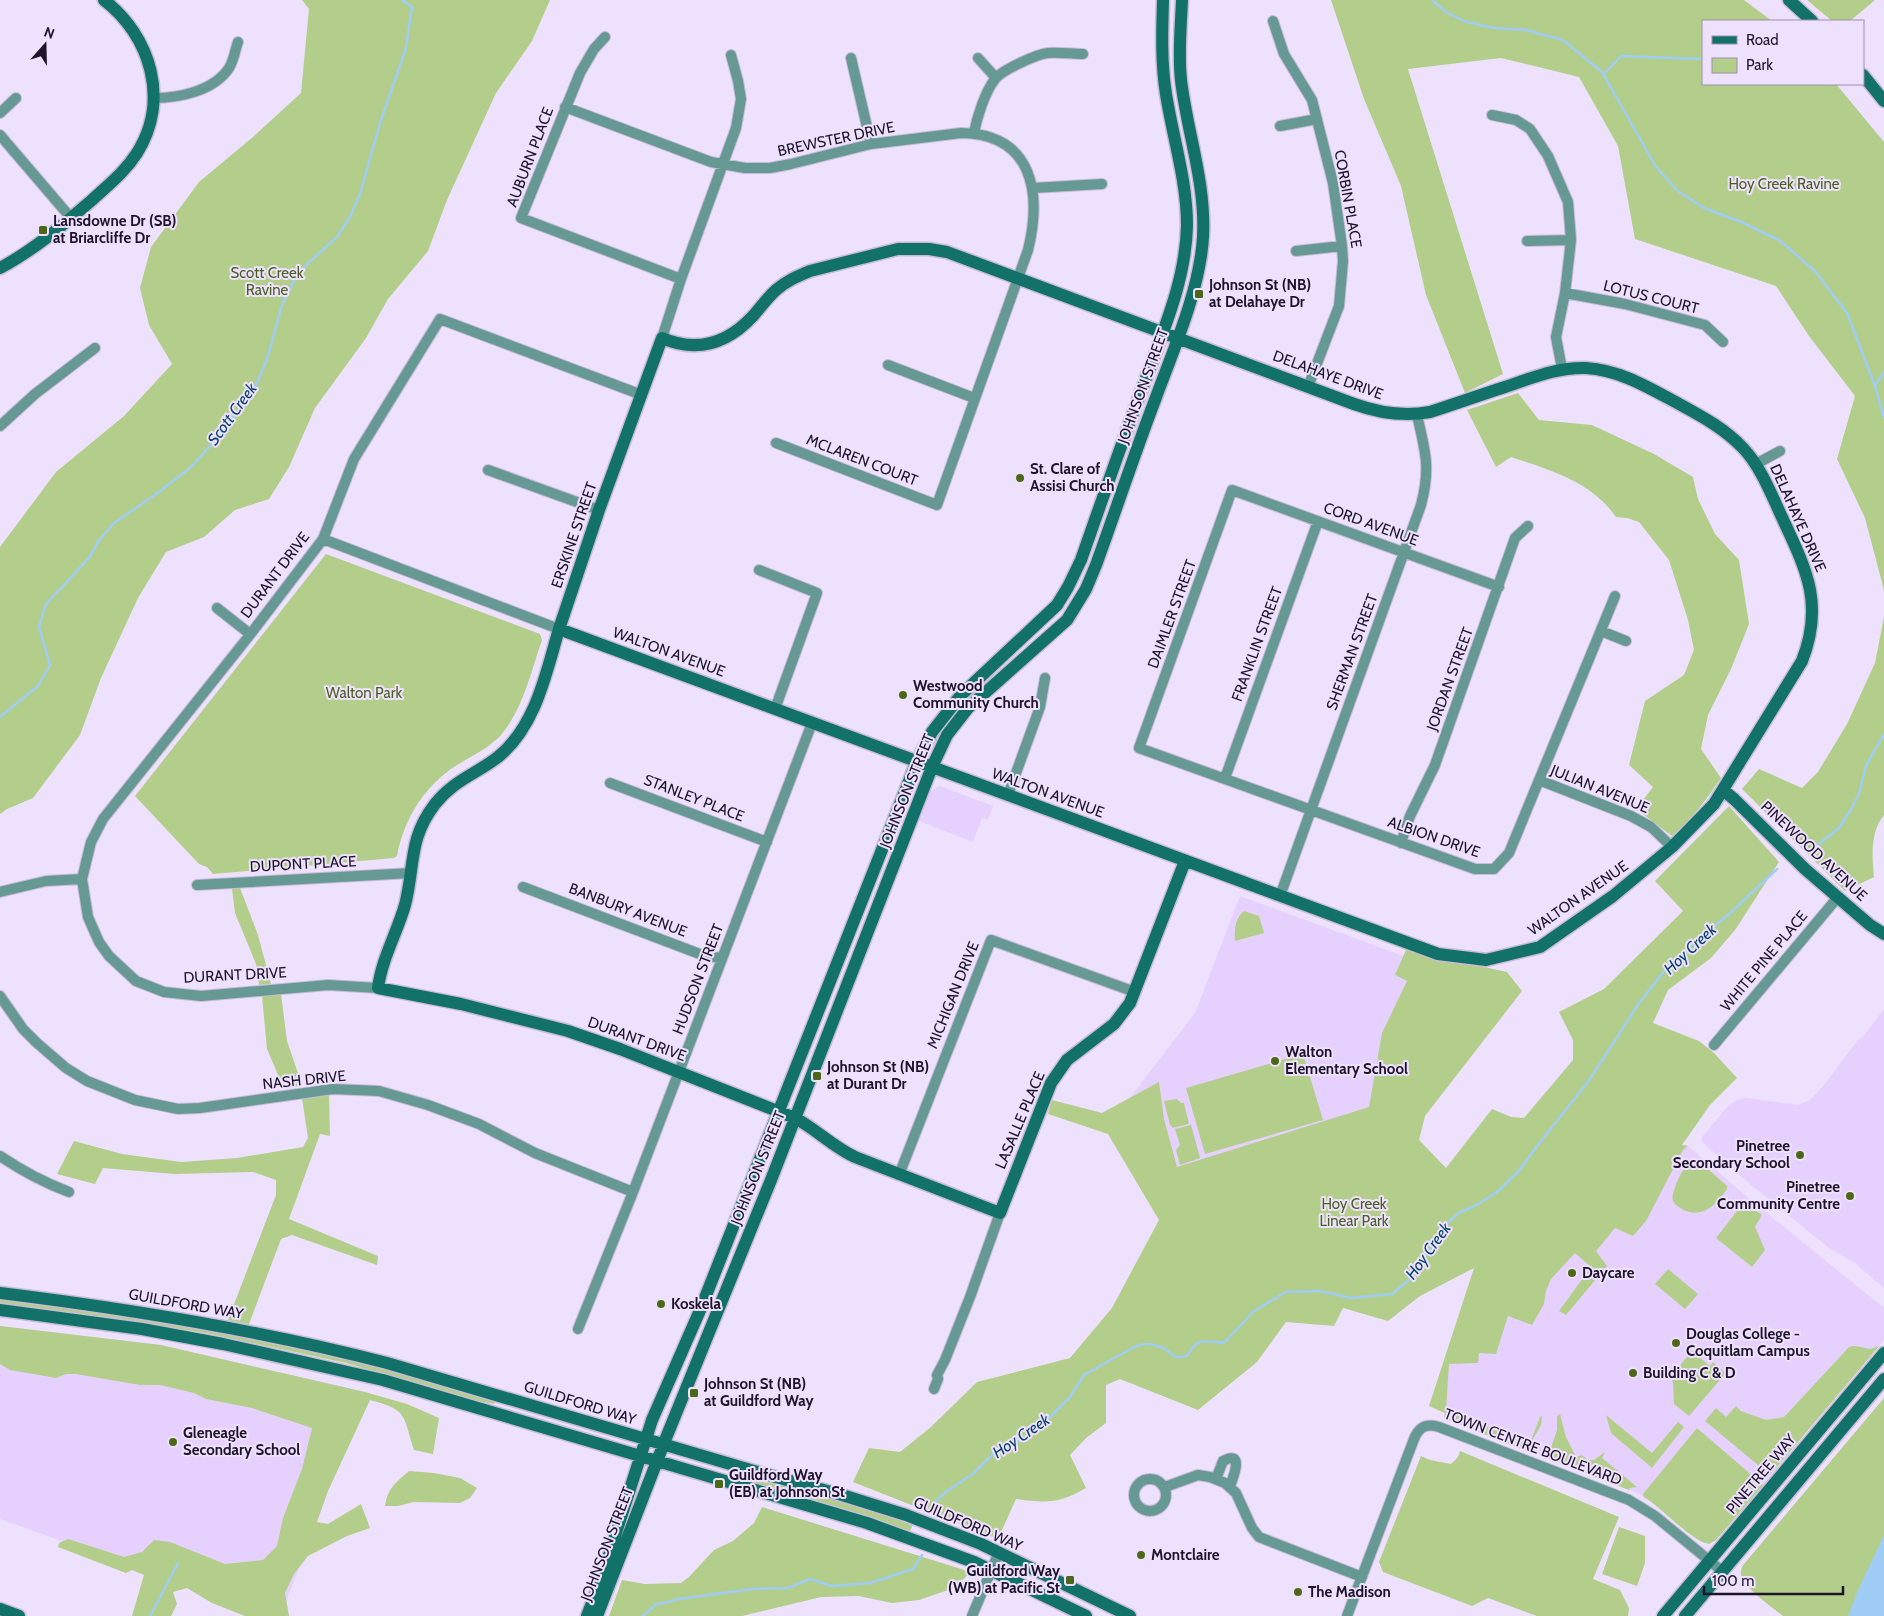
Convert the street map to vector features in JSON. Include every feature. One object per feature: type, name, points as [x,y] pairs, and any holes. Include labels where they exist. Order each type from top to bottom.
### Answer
[{"type":"main road","points":[[0,268],[32,248],[71,218],[118,176],[134,158],[144,140],[154,98],[143,46],[125,19],[104,0]]},
{"type":"main road","name":"JOHNSON STREET","points":[[587,1616],[602,1577],[646,1439],[779,1111],[917,761],[932,732],[961,695],[1050,613],[1068,587],[1081,560],[1163,332],[1181,276],[1187,226],[1183,179],[1163,73],[1163,0]]},
{"type":"main road","name":"JOHNSON STREET","points":[[597,1616],[663,1444],[795,1118],[932,767],[947,735],[968,708],[1058,629],[1075,609],[1096,565],[1178,338],[1199,266],[1204,226],[1200,181],[1181,80],[1179,53],[1182,0]]},
{"type":"main road","points":[[1789,0],[1811,20]]},
{"type":"main road","points":[[1864,76],[1884,101]]},
{"type":"main road","name":"DELAHAYE DRIVE","points":[[662,338],[693,346],[715,343],[740,328],[777,289],[797,276],[898,249],[929,249],[947,252],[1376,411],[1417,415],[1562,369],[1588,368],[1603,370],[1637,382],[1722,429],[1742,447],[1756,464],[1805,566],[1812,597],[1812,623],[1808,644],[1798,670],[1723,790]]},
{"type":"main road","name":"ERSKINE STREET","points":[[378,988],[388,948],[405,904],[414,843],[426,817],[435,804],[465,777],[497,758],[516,740],[524,728],[556,644],[559,628],[598,510],[662,338]]},
{"type":"main road","name":"WALTON AVENUE","points":[[559,628],[1438,954],[1486,960],[1540,947],[1613,896],[1672,847],[1708,812],[1723,790]]},
{"type":"main road","name":"PINEWOOD AVENUE","points":[[1723,790],[1805,869],[1870,925],[1884,934]]},
{"type":"main road","name":"LASALLE PLACE","points":[[1000,1212],[1051,1083],[1058,1072],[1077,1051],[1114,1024],[1130,1003],[1185,861]]},
{"type":"main road","name":"DURANT DRIVE","points":[[378,988],[461,1004],[568,1031],[620,1049],[795,1118],[815,1130],[843,1152],[1000,1212]]},
{"type":"main road","name":"GUILDFORD WAY","points":[[0,1293],[147,1312],[340,1350],[387,1363],[879,1506],[999,1552],[1130,1616]]},
{"type":"main road","points":[[0,1310],[142,1329],[336,1368],[383,1380],[867,1523],[928,1544],[990,1570],[1086,1616]]},
{"type":"main road","name":"PINETREE WAY","points":[[1663,1616],[1884,1353]]},
{"type":"main road","points":[[1684,1616],[1884,1379]]},
{"type":"main road","points":[[0,1609],[19,1616]]},
{"type":"street","name":"CORBIN PLACE","points":[[1273,21],[1284,54],[1310,95],[1333,183],[1342,246],[1343,261],[1339,306],[1308,387]]},
{"type":"street","name":"AUBURN PLACE","points":[[605,37],[594,49],[580,73],[522,218],[681,279]]},
{"type":"street","points":[[154,98],[169,98],[188,93],[217,80],[229,68],[238,42]]},
{"type":"street","points":[[974,133],[982,106],[996,78],[1020,63],[1046,53],[1083,54]]},
{"type":"street","name":"ERSKINE STREET","points":[[662,338],[681,279],[736,128],[741,99],[731,55]]},
{"type":"street","points":[[851,58],[870,144]]},
{"type":"street","points":[[978,58],[996,78]]},
{"type":"street","points":[[0,113],[16,98]]},
{"type":"street","name":"BREWSTER DRIVE","points":[[565,107],[711,162],[745,168],[770,168],[791,164],[870,144],[974,133],[990,137],[1008,146],[1019,156],[1026,166],[1033,188],[1032,232],[1018,278],[937,505]]},
{"type":"street","points":[[1492,115],[1516,120],[1530,130],[1548,156],[1568,202],[1572,240],[1565,293],[1556,337],[1562,369]]},
{"type":"street","points":[[1280,126],[1317,119]]},
{"type":"street","points":[[0,135],[71,218]]},
{"type":"street","points":[[1033,188],[1102,184]]},
{"type":"street","points":[[1527,241],[1572,240]]},
{"type":"street","points":[[1296,251],[1342,246]]},
{"type":"street","name":"LOTUS COURT","points":[[1565,293],[1625,304],[1705,326],[1723,342]]},
{"type":"street","name":"DURANT DRIVE","points":[[378,988],[328,985],[201,996],[173,994],[150,988],[136,981],[121,969],[99,942],[88,917],[82,880],[91,842],[103,819],[323,539],[354,459],[440,319],[642,395]]},
{"type":"street","points":[[0,426],[35,394],[95,348]]},
{"type":"street","points":[[888,364],[974,398]]},
{"type":"street","name":"SHERMAN STREET","points":[[1280,896],[1421,504],[1426,481],[1427,458],[1417,415]]},
{"type":"street","name":"MCLAREN COURT","points":[[776,443],[937,505]]},
{"type":"street","points":[[1756,464],[1780,451]]},
{"type":"street","points":[[488,470],[598,510]]},
{"type":"street","name":"CORD AVENUE","points":[[1232,490],[1499,587]]},
{"type":"street","name":"DAIMLER STREET","points":[[1139,748],[1232,490]]},
{"type":"street","name":"FRANKLIN STREET","points":[[1225,778],[1318,521]]},
{"type":"street","name":"JORDAN STREET","points":[[1400,843],[1410,816],[1435,765],[1515,538],[1528,526]]},
{"type":"street","name":"WALTON AVENUE","points":[[323,539],[559,628]]},
{"type":"street","points":[[759,570],[817,594],[775,709]]},
{"type":"street","name":"ALBION DRIVE","points":[[1139,748],[1475,870],[1494,869],[1509,853],[1615,596]]},
{"type":"street","points":[[217,608],[250,634]]},
{"type":"street","points":[[1601,631],[1626,641]]},
{"type":"street","points":[[1008,795],[1040,707],[1045,678]]},
{"type":"street","name":"HUDSON STREET","points":[[578,1329],[633,1192],[812,723]]},
{"type":"street","name":"JULIAN AVENUE","points":[[1539,780],[1631,816],[1651,827],[1672,847]]},
{"type":"street","name":"STANLEY PLACE","points":[[610,783],[766,842]]},
{"type":"street","name":"DUPONT PLACE","points":[[197,885],[411,873]]},
{"type":"street","points":[[0,892],[46,881],[82,880]]},
{"type":"street","name":"BANBURY AVENUE","points":[[523,887],[705,956],[722,958]]},
{"type":"street","name":"WHITE PINE PLACE","points":[[1714,1045],[1838,897]]},
{"type":"street","name":"MICHIGAN DRIVE","points":[[899,1175],[991,940],[1135,992]]},
{"type":"street","name":"NASH DRIVE","points":[[0,996],[23,1029],[66,1068],[87,1081],[135,1100],[178,1109],[200,1108],[324,1090],[358,1089],[379,1091],[419,1102],[479,1124],[535,1153],[633,1192]]},
{"type":"street","points":[[0,1156],[26,1172],[69,1192]]},
{"type":"street","name":"LASALLE PLACE","points":[[934,1389],[938,1380],[937,1375],[945,1360],[967,1304],[1000,1212]]},
{"type":"street","name":"TOWN CENTRE BOULEVARD","points":[[1348,1616],[1414,1439],[1421,1427],[1428,1425],[1437,1426],[1624,1497],[1650,1512],[1722,1571]]},
{"type":"street","points":[[1216,1479],[1224,1460],[1234,1461],[1237,1464],[1237,1468],[1230,1486]]},
{"type":"street","points":[[1165,1488],[1196,1476],[1204,1475],[1216,1479],[1230,1486],[1236,1493],[1253,1530],[1259,1537],[1362,1578]]},
{"type":"street","points":[[972,1616],[999,1552]]},
{"type":"shaded area","points":[[940,786],[993,806],[988,820],[982,818],[973,842],[919,821],[930,791]]},
{"type":"shaded area","name":"Walton Elementary School","points":[[1240,896],[1428,965],[1324,1239],[1193,1190],[1122,1108],[1195,1013]]},
{"type":"shaded area","name":"Pinetree Secondary School","points":[[1884,1009],[1884,1288],[1856,1264],[1829,1248],[1739,1175],[1701,1141],[1702,1137],[1727,1107],[1737,1100],[1745,1098],[1798,1105],[1810,1100]]},
{"type":"shaded area","name":"Douglas College - Coquitlam Campus","points":[[1682,1145],[1688,1146],[1746,1196],[1884,1308],[1884,1340],[1716,1540],[1709,1544],[1698,1540],[1655,1504],[1635,1492],[1444,1418],[1449,1363]]},
{"type":"shaded area","name":"Gleneagle Secondary School","points":[[0,1326],[161,1345],[365,1392],[282,1613],[143,1570],[0,1519]]},
{"type":"green space","name":"Scott Creek Ravine","points":[[302,0],[550,0],[532,41],[496,93],[447,200],[428,251],[388,299],[366,338],[315,408],[289,467],[269,499],[235,510],[204,537],[166,552],[138,598],[101,678],[80,735],[33,798],[0,814],[0,547],[56,472],[124,416],[172,364],[149,325],[140,288],[151,247],[199,182],[253,137],[301,93],[309,9]]},
{"type":"green space","name":"Hoy Creek Ravine","points":[[1331,0],[1744,0],[1771,20],[1702,20],[1702,85],[1837,85],[1884,142],[1884,590],[1865,518],[1837,459],[1855,396],[1809,336],[1776,286],[1635,239],[1618,146],[1579,77],[1501,58],[1408,69],[1503,374],[1465,393],[1426,295],[1401,186],[1364,99]]},
{"type":"green space","points":[[1807,0],[1875,0],[1851,20],[1831,20]]},
{"type":"green space","points":[[1518,393],[1539,420],[1592,425],[1654,454],[1693,477],[1698,499],[1715,534],[1739,560],[1749,624],[1731,669],[1708,715],[1701,749],[1721,778],[1698,809],[1672,836],[1636,809],[1653,787],[1629,765],[1645,701],[1684,675],[1694,650],[1688,620],[1669,560],[1639,522],[1616,517],[1606,505],[1583,486],[1555,472],[1511,457],[1496,467],[1467,410]]},
{"type":"green space","name":"Walton Park","points":[[326,554],[540,634],[542,640],[526,690],[509,725],[501,735],[486,748],[445,773],[425,793],[410,816],[397,856],[394,858],[213,874],[207,867],[199,864],[135,796]]},
{"type":"green space","points":[[1884,617],[1884,815],[1879,822],[1874,837],[1874,877],[1845,891],[1742,789],[1759,769],[1802,788],[1818,772],[1847,724],[1875,663]]},
{"type":"green space","name":"Hoy Creek Linear Park","points":[[1729,806],[1779,862],[1735,930],[1711,958],[1668,990],[1653,1023],[1699,1041],[1714,1053],[1737,1078],[1710,1105],[1682,1145],[1688,1146],[1683,1150],[1646,1221],[1633,1236],[1615,1228],[1596,1251],[1607,1266],[1566,1315],[1559,1311],[1591,1267],[1575,1253],[1551,1279],[1546,1291],[1544,1304],[1532,1325],[1508,1316],[1496,1354],[1479,1353],[1478,1363],[1449,1364],[1446,1410],[1530,1443],[1542,1416],[1541,1425],[1526,1451],[1444,1418],[1445,1413],[1429,1406],[1474,1268],[1420,1296],[1388,1321],[1343,1308],[1334,1326],[1286,1322],[1257,1362],[1198,1410],[1120,1379],[1106,1385],[1106,1423],[1086,1438],[1070,1455],[1086,1488],[1060,1500],[1036,1501],[1016,1499],[998,1539],[853,1482],[869,1448],[900,1452],[931,1427],[977,1382],[1070,1358],[1112,1308],[1159,1220],[1108,1134],[1048,1114],[1052,1100],[1102,1113],[1159,1082],[1164,1119],[1177,1167],[1369,1107],[1382,1033],[1407,981],[1395,975],[1406,950],[1507,972],[1522,991],[1425,1116],[1419,1140],[1446,1168],[1492,1109],[1511,1117],[1524,1118],[1573,1060],[1573,1040],[1559,1012],[1604,989],[1683,911],[1655,881]]},
{"type":"green space","points":[[240,888],[258,935],[271,984],[259,985],[256,964],[235,913],[232,889]]},
{"type":"green space","points":[[1244,911],[1259,916],[1264,933],[1235,941],[1236,925]]},
{"type":"green space","points":[[281,994],[287,1041],[302,1085],[284,1089],[267,1049],[262,996]]},
{"type":"green space","points":[[1303,1054],[1323,1120],[1205,1154],[1186,1088]]},
{"type":"green space","points":[[329,1094],[330,1136],[320,1134],[289,1219],[378,1256],[377,1265],[292,1235],[281,1239],[249,1324],[228,1320],[276,1195],[276,1180],[253,1172],[175,1174],[103,1168],[95,1184],[57,1174],[74,1141],[122,1154],[181,1162],[237,1158],[303,1147],[308,1138],[302,1098]]},
{"type":"green space","points":[[1177,1099],[1184,1103],[1189,1124],[1172,1128],[1164,1101]]},
{"type":"green space","points":[[1191,1125],[1200,1158],[1180,1165],[1176,1150],[1180,1145],[1175,1129]]},
{"type":"green space","points":[[1692,1160],[1708,1169],[1727,1186],[1723,1195],[1714,1205],[1696,1213],[1682,1209],[1673,1201],[1674,1192],[1682,1172]]},
{"type":"green space","points":[[1744,1202],[1762,1215],[1755,1227],[1765,1250],[1752,1267],[1716,1238]]},
{"type":"green space","points":[[1668,1269],[1698,1294],[1685,1309],[1655,1284]]},
{"type":"green space","points":[[0,1299],[135,1316],[298,1347],[378,1367],[495,1401],[494,1404],[473,1400],[346,1363],[211,1334],[122,1319],[0,1305]]},
{"type":"green space","points":[[0,1326],[161,1345],[365,1392],[407,1404],[439,1418],[433,1454],[414,1450],[405,1421],[398,1411],[370,1400],[328,1491],[317,1522],[328,1524],[361,1504],[370,1528],[347,1536],[308,1556],[294,1574],[285,1593],[289,1616],[245,1616],[212,1603],[187,1588],[173,1592],[177,1604],[171,1616],[132,1616],[144,1575],[132,1570],[126,1573],[58,1547],[59,1543],[68,1539],[124,1557],[142,1552],[154,1540],[170,1542],[225,1564],[263,1560],[277,1546],[283,1518],[302,1469],[312,1428],[252,1408],[206,1399],[194,1393],[160,1385],[140,1385],[76,1374],[66,1374],[56,1378],[10,1370],[0,1364]]},
{"type":"green space","points":[[1880,1345],[1770,1475],[1705,1421],[1716,1408],[1726,1417],[1736,1406],[1741,1411],[1766,1420],[1784,1417],[1849,1347],[1857,1346],[1871,1349]]},
{"type":"green space","points":[[1692,1351],[1710,1366],[1713,1362],[1726,1373],[1689,1416],[1674,1404],[1673,1382],[1670,1377]]},
{"type":"green space","points":[[1884,1398],[1884,1616],[1783,1616],[1747,1585],[1741,1575],[1742,1568]]},
{"type":"green space","points":[[1560,1414],[1566,1437],[1576,1457],[1582,1455],[1588,1460],[1594,1460],[1605,1452],[1602,1458],[1637,1487],[1630,1488],[1629,1490],[1552,1460],[1549,1454],[1557,1430],[1557,1416]]},
{"type":"green space","points":[[1606,1415],[1652,1453],[1678,1422],[1684,1427],[1652,1468],[1611,1433]]},
{"type":"green space","points":[[1697,1428],[1763,1485],[1716,1540],[1709,1544],[1702,1542],[1685,1531],[1644,1497],[1643,1494]]},
{"type":"green space","points":[[1460,1451],[1619,1517],[1593,1579],[1620,1590],[1629,1608],[1628,1616],[1537,1616],[1488,1598],[1472,1606],[1383,1572],[1379,1562],[1421,1456],[1430,1460],[1451,1464],[1458,1457]]},
{"type":"green space","points":[[409,1471],[460,1478],[477,1488],[470,1498],[460,1503],[414,1502],[398,1506],[385,1506],[390,1490]]},
{"type":"green space","points":[[756,1481],[802,1488],[914,1522],[910,1531],[755,1483]]},
{"type":"green space","points":[[762,1507],[971,1572],[954,1588],[919,1600],[892,1603],[859,1596],[821,1597],[742,1616],[609,1616],[622,1580],[645,1584],[681,1583],[714,1550],[733,1541],[754,1523]]},
{"type":"green space","points":[[1619,1527],[1645,1536],[1645,1563],[1637,1586],[1602,1574]]},
{"type":"water","points":[[1884,1535],[1884,1616],[1848,1616],[1859,1588]]},
{"type":"waterway","name":"Scott Creek","points":[[0,717],[38,686],[50,665],[39,627],[46,604],[89,558],[100,539],[114,523],[191,467],[220,435],[258,381],[268,356],[282,305],[294,281],[308,263],[337,237],[350,217],[360,194],[380,123],[406,48],[412,7],[402,0]]},
{"type":"waterway","points":[[1432,0],[1446,12],[1464,21],[1494,28],[1526,30],[1563,40],[1602,72],[1656,167],[1678,191],[1704,208],[1739,221],[1779,240],[1815,271],[1847,313],[1875,386],[1884,418]]},
{"type":"waterway","points":[[1604,74],[1621,56],[1702,58]]},
{"type":"waterway","points":[[1875,386],[1884,372]]},
{"type":"waterway","name":"Hoy Creek","points":[[1811,850],[1839,828],[1850,811],[1859,794],[1866,766],[1884,734]]},
{"type":"waterway","name":"Hoy Creek","points":[[935,1511],[937,1500],[973,1474],[998,1449],[1023,1439],[1045,1422],[1070,1397],[1084,1375],[1136,1346],[1155,1345],[1165,1349],[1174,1356],[1181,1357],[1187,1356],[1195,1345],[1202,1341],[1224,1343],[1254,1311],[1286,1292],[1319,1291],[1351,1298],[1392,1294],[1410,1279],[1446,1224],[1459,1213],[1496,1193],[1518,1172],[1590,1079],[1639,1003],[1665,970],[1777,869]]},
{"type":"waterway","name":"Hoy Creek","points":[[643,1616],[655,1605],[679,1599],[752,1589],[788,1588],[810,1579],[832,1586],[870,1583],[913,1569],[922,1555]]},
{"type":"waterway","points":[[150,1616],[178,1563]]},
{"type":"place","name":"Lansdowne Dr (SB) at Briarcliffe Dr","points":[[43,230]]},
{"type":"place","name":"Johnson St (NB) at Delahaye Dr","points":[[1199,294]]},
{"type":"place","name":"St. Clare of Assisi Church","points":[[1020,478]]},
{"type":"place","name":"Westwood Community Church","points":[[903,695]]},
{"type":"place","name":"Walton Elementary School","points":[[1275,1061]]},
{"type":"place","name":"Johnson St (NB) at Durant Dr","points":[[817,1076]]},
{"type":"place","name":"Pinetree Secondary School","points":[[1800,1155]]},
{"type":"place","name":"Pinetree Community Centre","points":[[1850,1196]]},
{"type":"place","name":"Daycare","points":[[1572,1273]]},
{"type":"place","name":"Koskela","points":[[661,1304]]},
{"type":"place","name":"Douglas College - Coquitlam Campus","points":[[1676,1343]]},
{"type":"place","name":"Building C & D","points":[[1633,1373]]},
{"type":"place","name":"Johnson St (NB) at Guildford Way","points":[[694,1393]]},
{"type":"place","name":"Gleneagle Secondary School","points":[[173,1442]]},
{"type":"place","name":"Guildford Way (EB) at Johnson St","points":[[719,1484]]},
{"type":"place","name":"Montclaire","points":[[1141,1555]]},
{"type":"place","name":"Guildford Way (WB) at Pacific St","points":[[1070,1580]]},
{"type":"place","name":"The Madison","points":[[1298,1592]]}]
